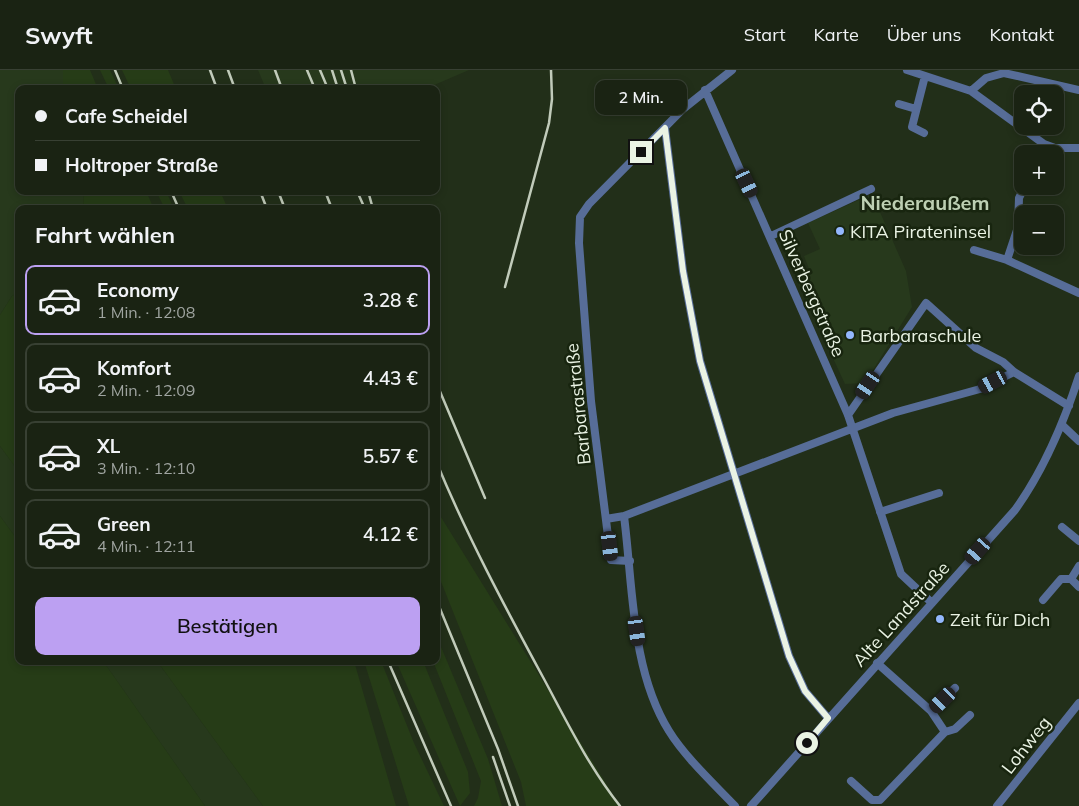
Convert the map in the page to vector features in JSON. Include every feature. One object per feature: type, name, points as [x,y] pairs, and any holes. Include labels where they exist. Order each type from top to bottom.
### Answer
[{"type":"street","points":[[732,70],[705,90],[665,128],[676,224],[695,339],[705,383],[789,656],[805,691],[828,718]]},
{"type":"street","points":[[907,70],[972,91],[1045,145]]},
{"type":"street","points":[[972,91],[986,78],[1004,73],[1079,90]]},
{"type":"street","points":[[924,133],[912,127],[925,76]]},
{"type":"street","name":"Silverbergstraße","points":[[705,90],[771,236],[848,415],[901,574],[932,603]]},
{"type":"street","points":[[899,104],[916,109]]},
{"type":"street","name":"Barbarastraße","points":[[630,561],[611,560],[591,401],[579,226],[584,210],[665,128]]},
{"type":"street","points":[[1064,150],[1079,148]]},
{"type":"street","points":[[771,236],[871,190]]},
{"type":"street","points":[[1007,260],[1018,228],[1020,195]]},
{"type":"street","points":[[974,250],[1007,260],[1079,293]]},
{"type":"street","points":[[848,415],[926,303],[976,348],[1003,362],[1014,372],[1069,406]]},
{"type":"street","points":[[606,518],[624,516],[907,408],[980,388],[1014,372]]},
{"type":"street","name":"Alte Landstraße","points":[[751,806],[1023,499],[1062,425],[1079,376]]},
{"type":"street","points":[[1062,425],[1079,441]]},
{"type":"street","points":[[880,512],[940,493]]},
{"type":"street","points":[[624,516],[640,649],[653,701],[670,734],[735,806]]},
{"type":"street","points":[[1062,527],[1079,541]]},
{"type":"street","points":[[1070,580],[1079,566]]},
{"type":"street","points":[[1042,600],[1061,579],[1070,580],[1079,587]]},
{"type":"street","points":[[877,663],[931,711],[945,732]]},
{"type":"street","points":[[931,711],[955,688]]},
{"type":"street","name":"Lohweg","points":[[996,806],[1079,702]]},
{"type":"street","points":[[851,781],[872,800],[880,800],[945,732],[955,729],[970,715]]},
{"type":"shaded area","points":[[0,70],[63,70],[63,85],[15,85],[15,195],[84,195],[83,205],[15,205],[15,294],[0,315]]},
{"type":"shaded area","points":[[63,70],[90,70],[96,85],[63,85]]},
{"type":"shaded area","points":[[100,70],[110,70],[117,85],[107,85]]},
{"type":"shaded area","points":[[122,70],[168,70],[174,85],[129,85]]},
{"type":"shaded area","points":[[258,70],[469,70],[434,85],[264,85]]},
{"type":"shaded area","name":"Barbaraschule","points":[[872,194],[906,271],[912,307],[865,383],[845,384],[797,280],[811,274],[804,256],[820,249],[808,223]]},
{"type":"shaded area","points":[[84,195],[148,195],[152,205],[83,205]]},
{"type":"shaded area","points":[[158,195],[168,195],[172,205],[163,205]]},
{"type":"shaded area","points":[[181,195],[222,195],[226,205],[186,205]]},
{"type":"shaded area","points":[[15,294],[15,467],[0,446],[0,315]]},
{"type":"shaded area","points":[[0,446],[15,467],[15,537],[0,516]]},
{"type":"shaded area","points":[[440,515],[620,806],[526,806],[521,782],[440,579]]},
{"type":"shaded area","points":[[0,516],[15,537],[15,665],[106,665],[205,806],[0,806]]},
{"type":"shaded area","points":[[440,645],[488,759],[502,806],[474,806],[478,798],[481,781],[435,665],[440,665]]},
{"type":"shaded area","points":[[106,665],[160,665],[263,806],[205,806]]},
{"type":"shaded area","points":[[160,665],[355,665],[396,806],[263,806]]},
{"type":"shaded area","points":[[365,665],[383,665],[414,743],[444,806],[409,806]]},
{"type":"shaded area","points":[[398,665],[425,665],[468,772],[470,793],[460,806]]},
{"type":"railway","points":[[115,70],[121,85]]},
{"type":"railway","points":[[210,70],[216,85]]},
{"type":"railway","points":[[228,70],[234,85]]},
{"type":"railway","points":[[275,70],[281,85]]},
{"type":"railway","points":[[307,70],[313,85]]},
{"type":"railway","points":[[320,70],[326,85]]},
{"type":"railway","points":[[332,70],[337,85]]},
{"type":"railway","points":[[341,70],[346,85]]},
{"type":"railway","points":[[351,70],[355,85]]},
{"type":"railway","points":[[505,287],[549,123],[552,99],[551,70]]},
{"type":"railway","points":[[173,195],[177,205]]},
{"type":"railway","points":[[262,195],[265,205]]},
{"type":"railway","points":[[280,195],[283,205]]},
{"type":"railway","points":[[327,195],[330,205]]},
{"type":"railway","points":[[359,195],[363,205]]},
{"type":"railway","points":[[369,195],[372,205]]},
{"type":"railway","points":[[440,391],[485,498]]},
{"type":"railway","points":[[440,470],[474,544],[515,625],[579,744],[598,776],[620,806]]},
{"type":"railway","points":[[440,609],[498,749],[518,806]]},
{"type":"railway","points":[[390,665],[451,806]]},
{"type":"railway","points":[[493,757],[510,806]]},
{"type":"place","name":"KITA Pirateninsel","points":[[840,231]]},
{"type":"place","name":"Barbaraschule","points":[[850,335]]},
{"type":"place","name":"Zeit für Dich","points":[[940,619]]},
{"type":"district","name":"Niederaußem","points":[[925,202]]},
{"type":"route","points":[[641,152],[665,128],[683,271],[705,383],[789,656],[805,691],[828,718],[807,743]]}]
